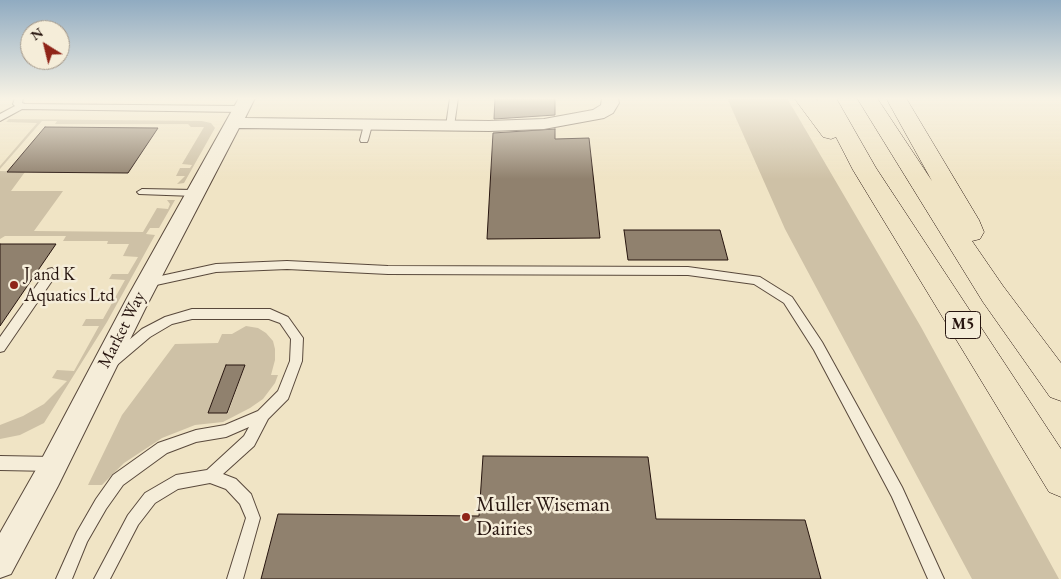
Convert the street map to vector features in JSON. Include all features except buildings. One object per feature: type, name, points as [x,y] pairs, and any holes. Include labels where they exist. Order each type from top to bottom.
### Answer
[{"type":"highway","name":"M5","points":[[825,125],[865,170]]},
{"type":"highway","name":"M5","points":[[841,125],[865,170],[1061,480]]},
{"type":"highway","name":"M5","points":[[884,125],[993,294],[1061,386]]},
{"type":"highway","name":"M5","points":[[912,125],[967,220],[993,294]]},
{"type":"street","name":"Market Way","points":[[0,563],[54,464],[194,193],[232,125]]},
{"type":"street","points":[[326,125],[366,132],[450,126],[526,125]]},
{"type":"lane","points":[[142,192],[194,193]]},
{"type":"lane","points":[[147,283],[216,268],[287,265],[388,270],[688,271],[756,280],[788,300],[818,346],[897,492],[936,579]]},
{"type":"lane","points":[[0,347],[52,272]]},
{"type":"lane","points":[[101,371],[146,333],[169,320],[192,314],[270,314],[284,320],[297,338],[296,361],[283,395],[263,415],[249,441],[210,476]]},
{"type":"lane","points":[[64,579],[82,537],[100,504],[118,480],[163,448],[196,436],[226,431],[263,415]]},
{"type":"lane","points":[[0,463],[54,464]]},
{"type":"lane","points":[[102,579],[133,520],[150,498],[176,482],[210,476],[231,484],[246,499],[253,518],[236,579]]},
{"type":"shaded area","points":[[35,125],[38,125],[0,169],[0,166]]},
{"type":"shaded area","points":[[189,125],[213,125],[215,128],[184,183],[177,184],[185,176],[176,176],[180,168],[190,168],[192,165],[182,164],[204,127],[191,127]]},
{"type":"shaded area","points":[[739,125],[803,125],[921,327],[1059,579],[972,579],[785,229]]},
{"type":"shaded area","points":[[0,171],[25,172],[11,191],[63,191],[34,231],[143,232],[157,208],[168,209],[170,204],[167,200],[175,200],[159,228],[150,228],[146,234],[155,235],[107,322],[44,423],[20,435],[0,439],[0,425],[23,416],[44,404],[67,381],[52,378],[57,370],[74,371],[99,326],[82,326],[86,319],[103,319],[125,280],[109,279],[112,274],[128,274],[138,257],[123,256],[129,244],[107,244],[108,241],[63,241],[66,236],[5,236],[0,239]]},
{"type":"shaded area","points":[[246,326],[258,328],[273,341],[275,360],[271,375],[278,375],[275,383],[263,399],[223,422],[195,425],[162,438],[124,463],[102,485],[88,485],[122,415],[175,344],[218,343],[222,334],[232,334]],"holes":[[[226,365],[245,366],[228,413],[208,413]]]},
{"type":"place","name":"J and K Aquatics Ltd","points":[[14,285]]},
{"type":"place","name":"Muller Wiseman Dairies","points":[[466,517]]}]
